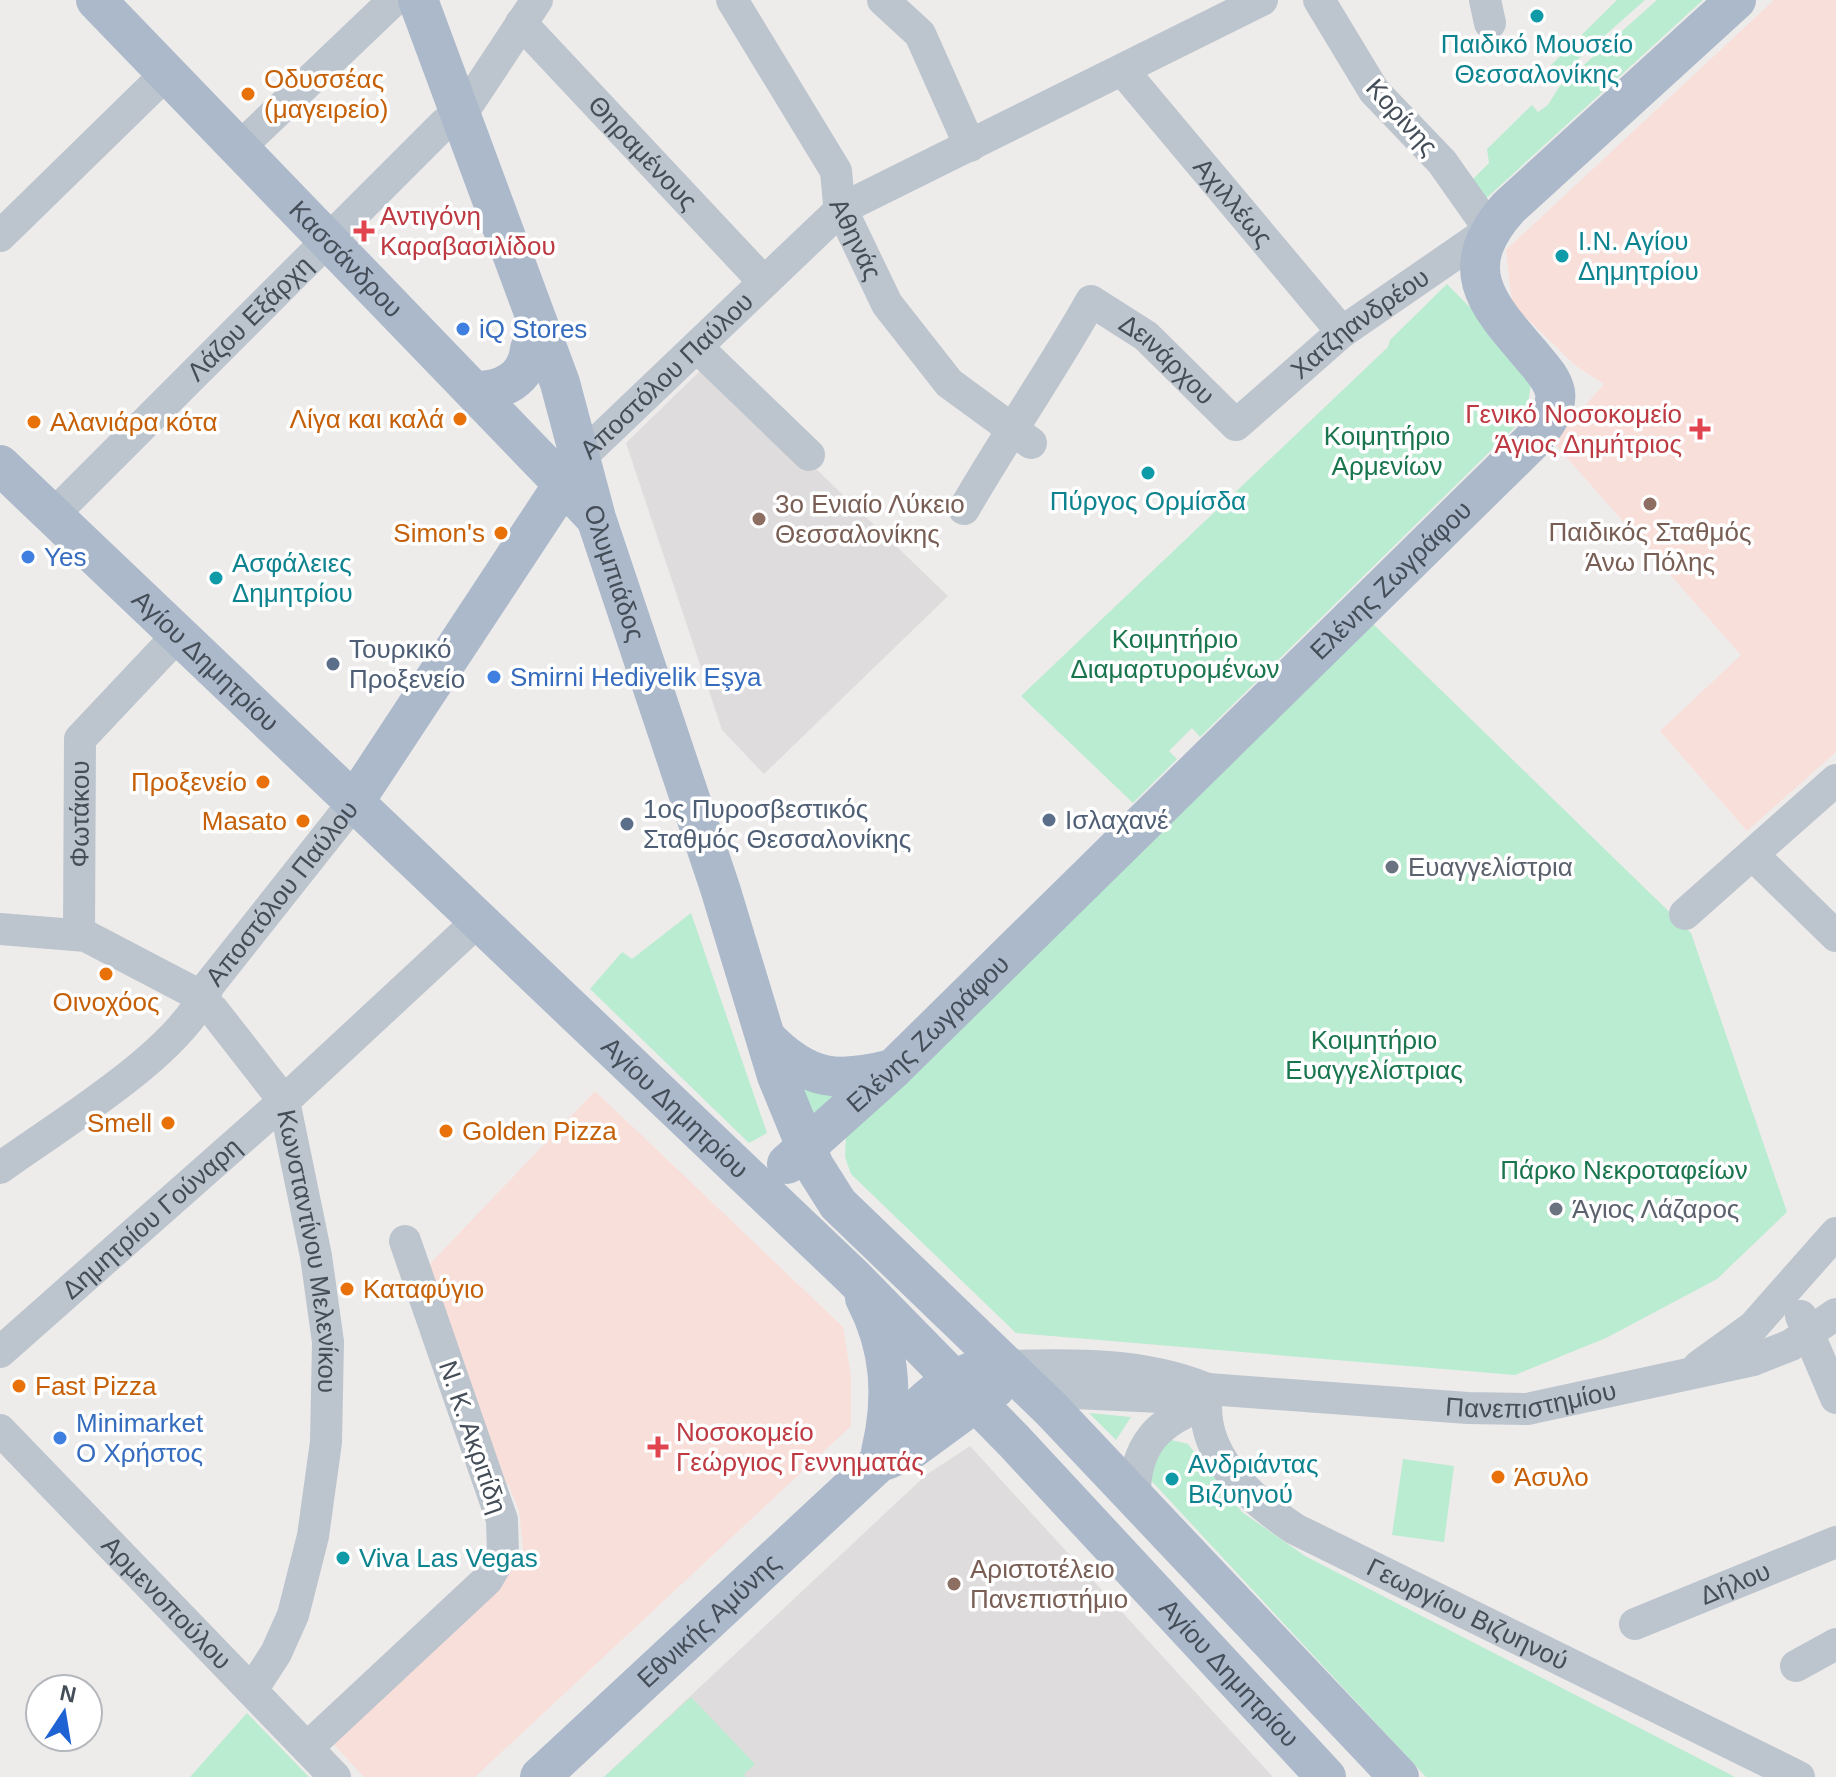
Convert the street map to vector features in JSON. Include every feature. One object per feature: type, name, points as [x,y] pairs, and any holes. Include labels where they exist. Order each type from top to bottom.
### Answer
[{"type":"main road","name":"Κασσάνδρου","points":[[96,0],[474,391],[572,471]]},
{"type":"main road","name":"Ολυμπιάδος","points":[[396,0],[453,119],[560,383],[572,471]]},
{"type":"main road","name":"Ολυμπιάδος","points":[[418,0],[453,119],[530,349],[572,471],[596,518],[788,1107],[807,1149]]},
{"type":"main road","name":"Ελένης Ζωγράφου","points":[[756,1182],[807,1149],[893,1069],[1543,427],[1555,402],[1550,380],[1491,306],[1481,287],[1481,257],[1490,230],[1514,202],[1736,0]]},
{"type":"main road","points":[[474,391],[495,389],[516,379],[530,349]]},
{"type":"main road","name":"Αγίου Δημητρίου","points":[[0,465],[853,1277],[1014,1441],[1326,1777]]},
{"type":"main road","name":"Αποστόλου Παύλου","points":[[354,802],[572,471]]},
{"type":"main road","points":[[767,1039],[787,1059],[808,1071],[855,1078],[893,1069]]},
{"type":"main road","name":"Αγίου Δημητρίου","points":[[807,1149],[838,1204],[1020,1378],[1399,1777]]},
{"type":"main road","points":[[853,1277],[878,1324],[887,1362],[889,1421],[878,1463]]},
{"type":"main road","name":"Εθνικής Αμύνης","points":[[878,1463],[902,1454],[941,1428],[979,1369],[1020,1378]]},
{"type":"main road","name":"Εθνικής Αμύνης","points":[[540,1777],[878,1463],[900,1427],[965,1390]]},
{"type":"main road","points":[[941,1428],[954,1421],[968,1419],[990,1425],[1014,1441]]},
{"type":"street","points":[[239,148],[396,0]]},
{"type":"street","name":"Αθηνάς","points":[[732,0],[836,171],[841,209],[887,304],[949,383],[1021,435]]},
{"type":"street","points":[[883,0],[920,34],[970,146]]},
{"type":"street","name":"Αποστόλου Παύλου","points":[[572,471],[841,209],[1124,72],[1262,0]]},
{"type":"street","name":"Κορίνης","points":[[1319,0],[1374,91],[1442,162],[1490,230]]},
{"type":"street","name":"Λάζου Εξάρχη","points":[[53,515],[327,238],[453,119],[529,12]]},
{"type":"street","name":"Θηραμένους","points":[[529,12],[764,282]]},
{"type":"street","name":"Αχιλλέως","points":[[1124,72],[1342,332]]},
{"type":"street","points":[[0,236],[167,73]]},
{"type":"street","name":"Χατζηανδρέου","points":[[1236,425],[1342,332],[1490,230]]},
{"type":"street","name":"Δεινάρχου","points":[[1021,435],[1052,370],[1091,301],[1146,336],[1236,425]]},
{"type":"street","points":[[697,347],[809,455]]},
{"type":"street","points":[[964,509],[1021,435]]},
{"type":"street","name":"Φωτάκου","points":[[79,934],[80,739],[178,635]]},
{"type":"street","points":[[1685,914],[1754,856],[1836,780]]},
{"type":"street","name":"Αποστόλου Παύλου","points":[[0,1168],[147,1061],[182,1030],[203,1000],[209,985],[354,802]]},
{"type":"street","points":[[1754,856],[1836,936]]},
{"type":"street","name":"Δημητρίου Γούναρη","points":[[0,1352],[284,1101],[479,920]]},
{"type":"street","name":"Κωνσταντίνου Μελενίκου","points":[[0,929],[79,934],[203,1000],[284,1101],[316,1256],[328,1342],[326,1442],[313,1536],[296,1604],[282,1643],[252,1690]]},
{"type":"street","points":[[1690,1372],[1740,1338],[1789,1288],[1836,1233]]},
{"type":"street","name":"Ν. Κ. Ακριτίδη","points":[[307,1748],[487,1580],[503,1553],[502,1520],[405,1241]]},
{"type":"street","points":[[1789,1288],[1836,1398]]},
{"type":"street","name":"Πανεπιστημίου","points":[[1020,1378],[1068,1365],[1142,1370],[1207,1397],[1513,1410],[1565,1403],[1753,1360],[1785,1349],[1836,1314]]},
{"type":"street","points":[[1135,1497],[1140,1456],[1149,1437],[1173,1417],[1207,1397]]},
{"type":"street","name":"Γεωργίου Βιζυηνού","points":[[1207,1397],[1211,1438],[1228,1470],[1263,1506],[1295,1529],[1698,1724],[1799,1777]]},
{"type":"street","name":"Αρμενοπούλου","points":[[0,1430],[335,1777]]},
{"type":"street","name":"Δήλου","points":[[1635,1624],[1836,1542]]},
{"type":"street","points":[[1796,1666],[1836,1644]]},
{"type":"shaded area","name":"Γενικό Νοσοκομείο Άγιος Δημήτριος","points":[[1774,0],[1836,0],[1836,752],[1747,831],[1660,731],[1741,655],[1553,442],[1604,384],[1576,366],[1512,304],[1506,250]]},
{"type":"shaded area","name":"3o Ενιαίο Λύκειο Θεσσαλονίκης","points":[[707,364],[948,596],[764,774],[722,730],[626,443]]},
{"type":"shaded area","name":"Νοσοκομείο Γεώργιος Γεννηματάς","points":[[595,1091],[843,1327],[851,1376],[851,1426],[475,1777],[364,1777],[327,1737],[524,1556],[519,1511],[509,1486],[493,1467],[428,1266]]},
{"type":"shaded area","name":"Αριστοτέλειο Πανεπιστήμιο","points":[[970,1446],[1273,1777],[604,1777],[926,1475]]},
{"type":"green space","points":[[1617,0],[1645,0],[1560,75],[1550,80],[1542,74]]},
{"type":"green space","points":[[1657,0],[1703,0],[1480,204],[1466,186],[1489,163],[1487,149],[1532,105],[1538,112],[1548,105],[1559,87]]},
{"type":"green space","name":"Κοιμητήριο Διαμαρτυρομένων","points":[[1447,284],[1533,371],[1526,416],[1200,737],[1192,728],[1169,751],[1177,759],[1133,803],[1021,696],[1388,347],[1390,340]]},
{"type":"green space","name":"Κοιμητήριο Ευαγγελίστριας","points":[[1372,623],[1691,933],[1787,1212],[1717,1279],[1606,1338],[1515,1375],[1016,1333],[851,1174],[845,1157],[846,1136]]},
{"type":"green space","points":[[691,913],[767,1133],[749,1143],[590,989],[622,952],[632,959]]},
{"type":"green space","points":[[797,1077],[855,1088],[815,1122]]},
{"type":"green space","points":[[1089,1413],[1131,1417],[1116,1440]]},
{"type":"green space","points":[[1167,1439],[1188,1444],[1242,1512],[1305,1556],[1735,1777],[1426,1777],[1148,1477]]},
{"type":"green space","points":[[1403,1459],[1454,1466],[1444,1542],[1392,1535]]},
{"type":"green space","points":[[691,1697],[755,1764],[744,1774],[746,1777],[604,1777]]},
{"type":"green space","points":[[247,1713],[309,1777],[190,1777]]},
{"type":"place","name":"Παιδικό Μουσείο Θεσσαλονίκης","points":[[1537,16]]},
{"type":"place","name":"Οδυσσέας (μαγειρείο)","points":[[248,94]]},
{"type":"place","name":"Αντιγόνη Καραβασιλίδου","points":[[364,231]]},
{"type":"place","name":"Ι.Ν. Αγίου Δημητρίου","points":[[1562,256]]},
{"type":"place","name":"iQ Stores","points":[[463,329]]},
{"type":"place","name":"Λίγα και καλά","points":[[460,419]]},
{"type":"place","name":"Αλανιάρα κότα","points":[[34,422]]},
{"type":"place","name":"Γενικό Νοσοκομείο Άγιος Δημήτριος","points":[[1700,429]]},
{"type":"place","name":"Πύργος Ορμίσδα","points":[[1148,473]]},
{"type":"place","name":"Παιδικός Σταθμός Άνω Πόλης","points":[[1650,504]]},
{"type":"place","name":"3o Ενιαίο Λύκειο Θεσσαλονίκης","points":[[759,519]]},
{"type":"place","name":"Simon's","points":[[501,533]]},
{"type":"place","name":"Yes","points":[[28,557]]},
{"type":"place","name":"Ασφάλειες Δημητρίου","points":[[216,578]]},
{"type":"place","name":"Τουρκικό Προξενείο","points":[[333,664]]},
{"type":"place","name":"Smirni Hediyelik Eşya","points":[[494,677]]},
{"type":"place","name":"Προξενείο","points":[[263,782]]},
{"type":"place","name":"Ισλαχανέ","points":[[1049,820]]},
{"type":"place","name":"Masato","points":[[303,821]]},
{"type":"place","name":"1ος Πυροσβεστικός Σταθμός Θεσσαλονίκης","points":[[627,824]]},
{"type":"place","name":"Ευαγγελίστρια","points":[[1392,867]]},
{"type":"place","name":"Οινοχόος","points":[[106,974]]},
{"type":"place","name":"Smell","points":[[168,1123]]},
{"type":"place","name":"Golden Pizza","points":[[446,1131]]},
{"type":"place","name":"Άγιος Λάζαρος","points":[[1556,1209]]},
{"type":"place","name":"Καταφύγιο","points":[[347,1289]]},
{"type":"place","name":"Fast Pizza","points":[[19,1386]]},
{"type":"place","name":"Minimarket Ο Χρήστος","points":[[60,1438]]},
{"type":"place","name":"Νοσοκομείο Γεώργιος Γεννηματάς","points":[[658,1447]]},
{"type":"place","name":"Άσυλο","points":[[1498,1477]]},
{"type":"place","name":"Ανδριάντας Βιζυηνού","points":[[1172,1479]]},
{"type":"place","name":"Viva Las Vegas","points":[[343,1558]]},
{"type":"place","name":"Αριστοτέλειο Πανεπιστήμιο","points":[[954,1584]]},
{"type":"park label","name":"Κοιμητήριο Αρμενίων","points":[[1387,451]]},
{"type":"park label","name":"Πάρκο Νεκροταφείων","points":[[1624,1170]]}]
